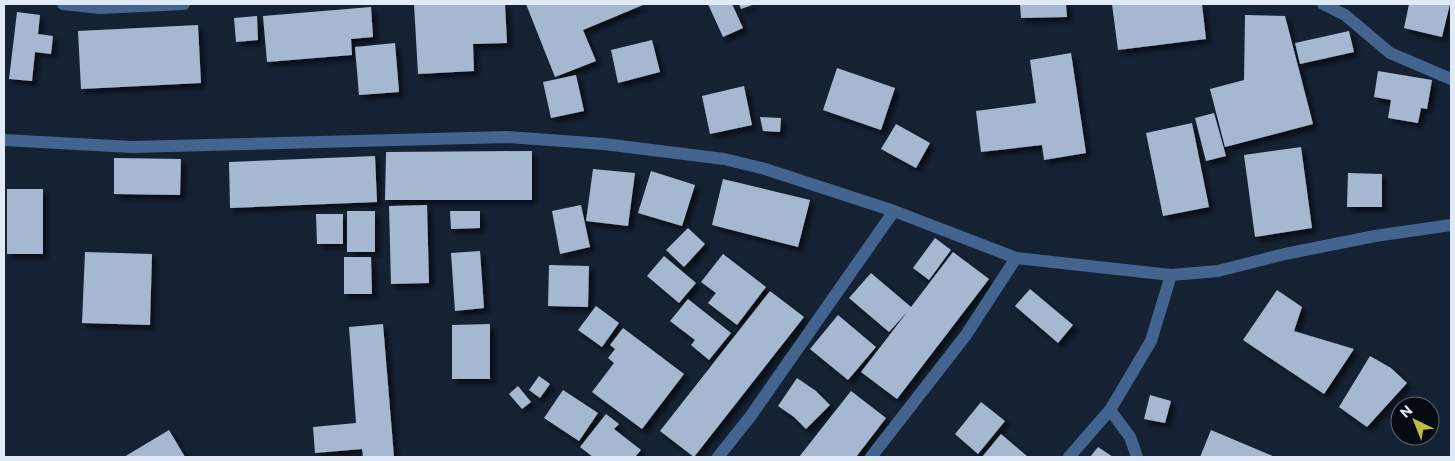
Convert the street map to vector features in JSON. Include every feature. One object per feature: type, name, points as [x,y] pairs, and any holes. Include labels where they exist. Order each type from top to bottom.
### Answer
[{"type":"street","points":[[63,4],[100,8],[184,4]]},
{"type":"street","points":[[1323,4],[1345,15],[1390,54],[1451,79]]},
{"type":"street","points":[[4,140],[132,147],[444,137],[506,137],[558,140],[724,159],[807,181],[894,211],[1016,258],[1171,276],[1218,272],[1285,254],[1358,240],[1451,226]]},
{"type":"street","points":[[718,457],[750,417],[894,211]]},
{"type":"street","points":[[871,457],[966,336],[1016,258]]},
{"type":"street","points":[[1069,457],[1110,410],[1151,341],[1171,276]]},
{"type":"street","points":[[1110,410],[1130,437],[1137,457]]},
{"type":"building","points":[[414,4],[505,4],[507,43],[473,44],[474,71],[418,74]]},
{"type":"building","points":[[526,4],[643,5],[583,30],[596,61],[555,77]]},
{"type":"building","points":[[708,4],[732,4],[743,28],[723,37]]},
{"type":"building","points":[[739,4],[755,4],[741,9]]},
{"type":"building","points":[[1020,4],[1066,4],[1067,17],[1021,18]]},
{"type":"building","points":[[1112,4],[1202,4],[1206,39],[1118,50]]},
{"type":"building","points":[[1409,4],[1450,4],[1442,37],[1404,28]]},
{"type":"building","points":[[371,7],[373,37],[351,39],[352,55],[267,62],[263,16]]},
{"type":"building","points":[[17,12],[40,15],[38,34],[53,36],[51,54],[35,52],[32,81],[9,79]]},
{"type":"building","points":[[1245,15],[1285,16],[1313,124],[1225,147],[1210,89],[1244,80]]},
{"type":"building","points":[[257,16],[258,40],[236,42],[234,18]]},
{"type":"building","points":[[198,25],[201,83],[81,89],[78,31]]},
{"type":"building","points":[[1349,31],[1354,52],[1300,64],[1295,43]]},
{"type":"building","points":[[652,40],[660,72],[618,83],[611,50]]},
{"type":"building","points":[[395,43],[399,92],[359,95],[355,47]]},
{"type":"building","points":[[1071,53],[1086,153],[1044,160],[1042,145],[981,152],[976,111],[1036,103],[1030,60]]},
{"type":"building","points":[[837,68],[895,88],[881,130],[823,110]]},
{"type":"building","points":[[1378,71],[1432,80],[1427,109],[1421,108],[1418,123],[1388,118],[1391,100],[1374,97]]},
{"type":"building","points":[[576,75],[584,111],[551,118],[543,82]]},
{"type":"building","points":[[744,86],[752,125],[710,134],[702,96]]},
{"type":"building","points":[[1214,113],[1226,156],[1206,161],[1195,118]]},
{"type":"building","points":[[760,117],[781,118],[780,132],[763,131]]},
{"type":"building","points":[[1192,123],[1209,207],[1163,216],[1146,133]]},
{"type":"building","points":[[896,124],[930,143],[916,168],[881,149]]},
{"type":"building","points":[[1301,147],[1312,228],[1255,237],[1244,155]]},
{"type":"building","points":[[532,151],[532,200],[385,200],[386,152]]},
{"type":"building","points":[[375,156],[377,202],[230,208],[229,162]]},
{"type":"building","points":[[114,158],[181,159],[180,195],[114,194]]},
{"type":"building","points":[[593,169],[635,173],[628,226],[586,221]]},
{"type":"building","points":[[651,171],[695,185],[682,226],[638,213]]},
{"type":"building","points":[[1348,173],[1382,174],[1382,207],[1347,207]]},
{"type":"building","points":[[723,179],[810,200],[798,247],[712,225]]},
{"type":"building","points":[[7,189],[43,189],[43,254],[7,254]]},
{"type":"building","points":[[427,205],[429,283],[391,284],[389,206]]},
{"type":"building","points":[[581,205],[590,247],[560,254],[552,211]]},
{"type":"building","points":[[347,211],[375,211],[375,252],[347,252]]},
{"type":"building","points":[[450,211],[480,211],[480,228],[451,229]]},
{"type":"building","points":[[316,214],[343,214],[343,244],[317,244]]},
{"type":"building","points":[[688,228],[705,244],[684,267],[666,250]]},
{"type":"building","points":[[935,238],[951,250],[929,280],[913,268]]},
{"type":"building","points":[[480,251],[484,308],[455,311],[451,253]]},
{"type":"building","points":[[85,252],[152,254],[150,325],[82,323]]},
{"type":"building","points":[[953,252],[989,279],[897,399],[861,372],[908,311],[889,332],[849,298],[871,273],[911,307]]},
{"type":"building","points":[[723,254],[766,287],[737,325],[708,303],[716,293],[701,282]]},
{"type":"building","points":[[664,256],[696,283],[679,303],[647,276]]},
{"type":"building","points":[[344,257],[371,257],[372,294],[344,294]]},
{"type":"building","points":[[549,265],[589,266],[588,307],[548,306]]},
{"type":"building","points":[[1030,289],[1073,325],[1058,343],[1015,306]]},
{"type":"building","points":[[1277,290],[1302,307],[1294,331],[1354,349],[1324,394],[1243,340]]},
{"type":"building","points":[[770,291],[804,317],[694,457],[660,431]]},
{"type":"building","points":[[688,299],[731,333],[709,360],[691,345],[695,340],[670,321]]},
{"type":"building","points":[[596,306],[619,323],[602,347],[578,330]]},
{"type":"building","points":[[838,315],[876,347],[848,380],[810,349]]},
{"type":"building","points":[[383,324],[394,457],[363,457],[362,449],[315,453],[313,427],[356,423],[349,327]]},
{"type":"building","points":[[490,324],[490,379],[452,379],[452,325]]},
{"type":"building","points":[[623,328],[684,374],[642,429],[592,392],[614,363],[608,358],[615,349],[610,345]]},
{"type":"building","points":[[1370,356],[1391,368],[1407,383],[1395,396],[1390,396],[1390,402],[1367,427],[1339,407]]},
{"type":"building","points":[[539,376],[550,384],[540,398],[529,390]]},
{"type":"building","points":[[797,378],[816,391],[830,405],[806,429],[794,417],[778,406]]},
{"type":"building","points":[[518,386],[531,402],[522,409],[509,394]]},
{"type":"building","points":[[563,390],[598,413],[579,441],[544,418]]},
{"type":"building","points":[[851,391],[886,418],[856,457],[799,457]]},
{"type":"building","points":[[1150,395],[1171,401],[1165,423],[1144,419]]},
{"type":"building","points":[[981,402],[1005,421],[978,454],[955,434]]},
{"type":"building","points":[[606,414],[619,424],[614,429],[641,450],[635,457],[593,457],[580,447]]},
{"type":"building","points":[[169,430],[185,457],[124,457]]},
{"type":"building","points":[[1211,430],[1275,457],[1200,457]]},
{"type":"building","points":[[1001,434],[1028,457],[982,457]]},
{"type":"building","points":[[1098,447],[1113,457],[1090,457]]}]
